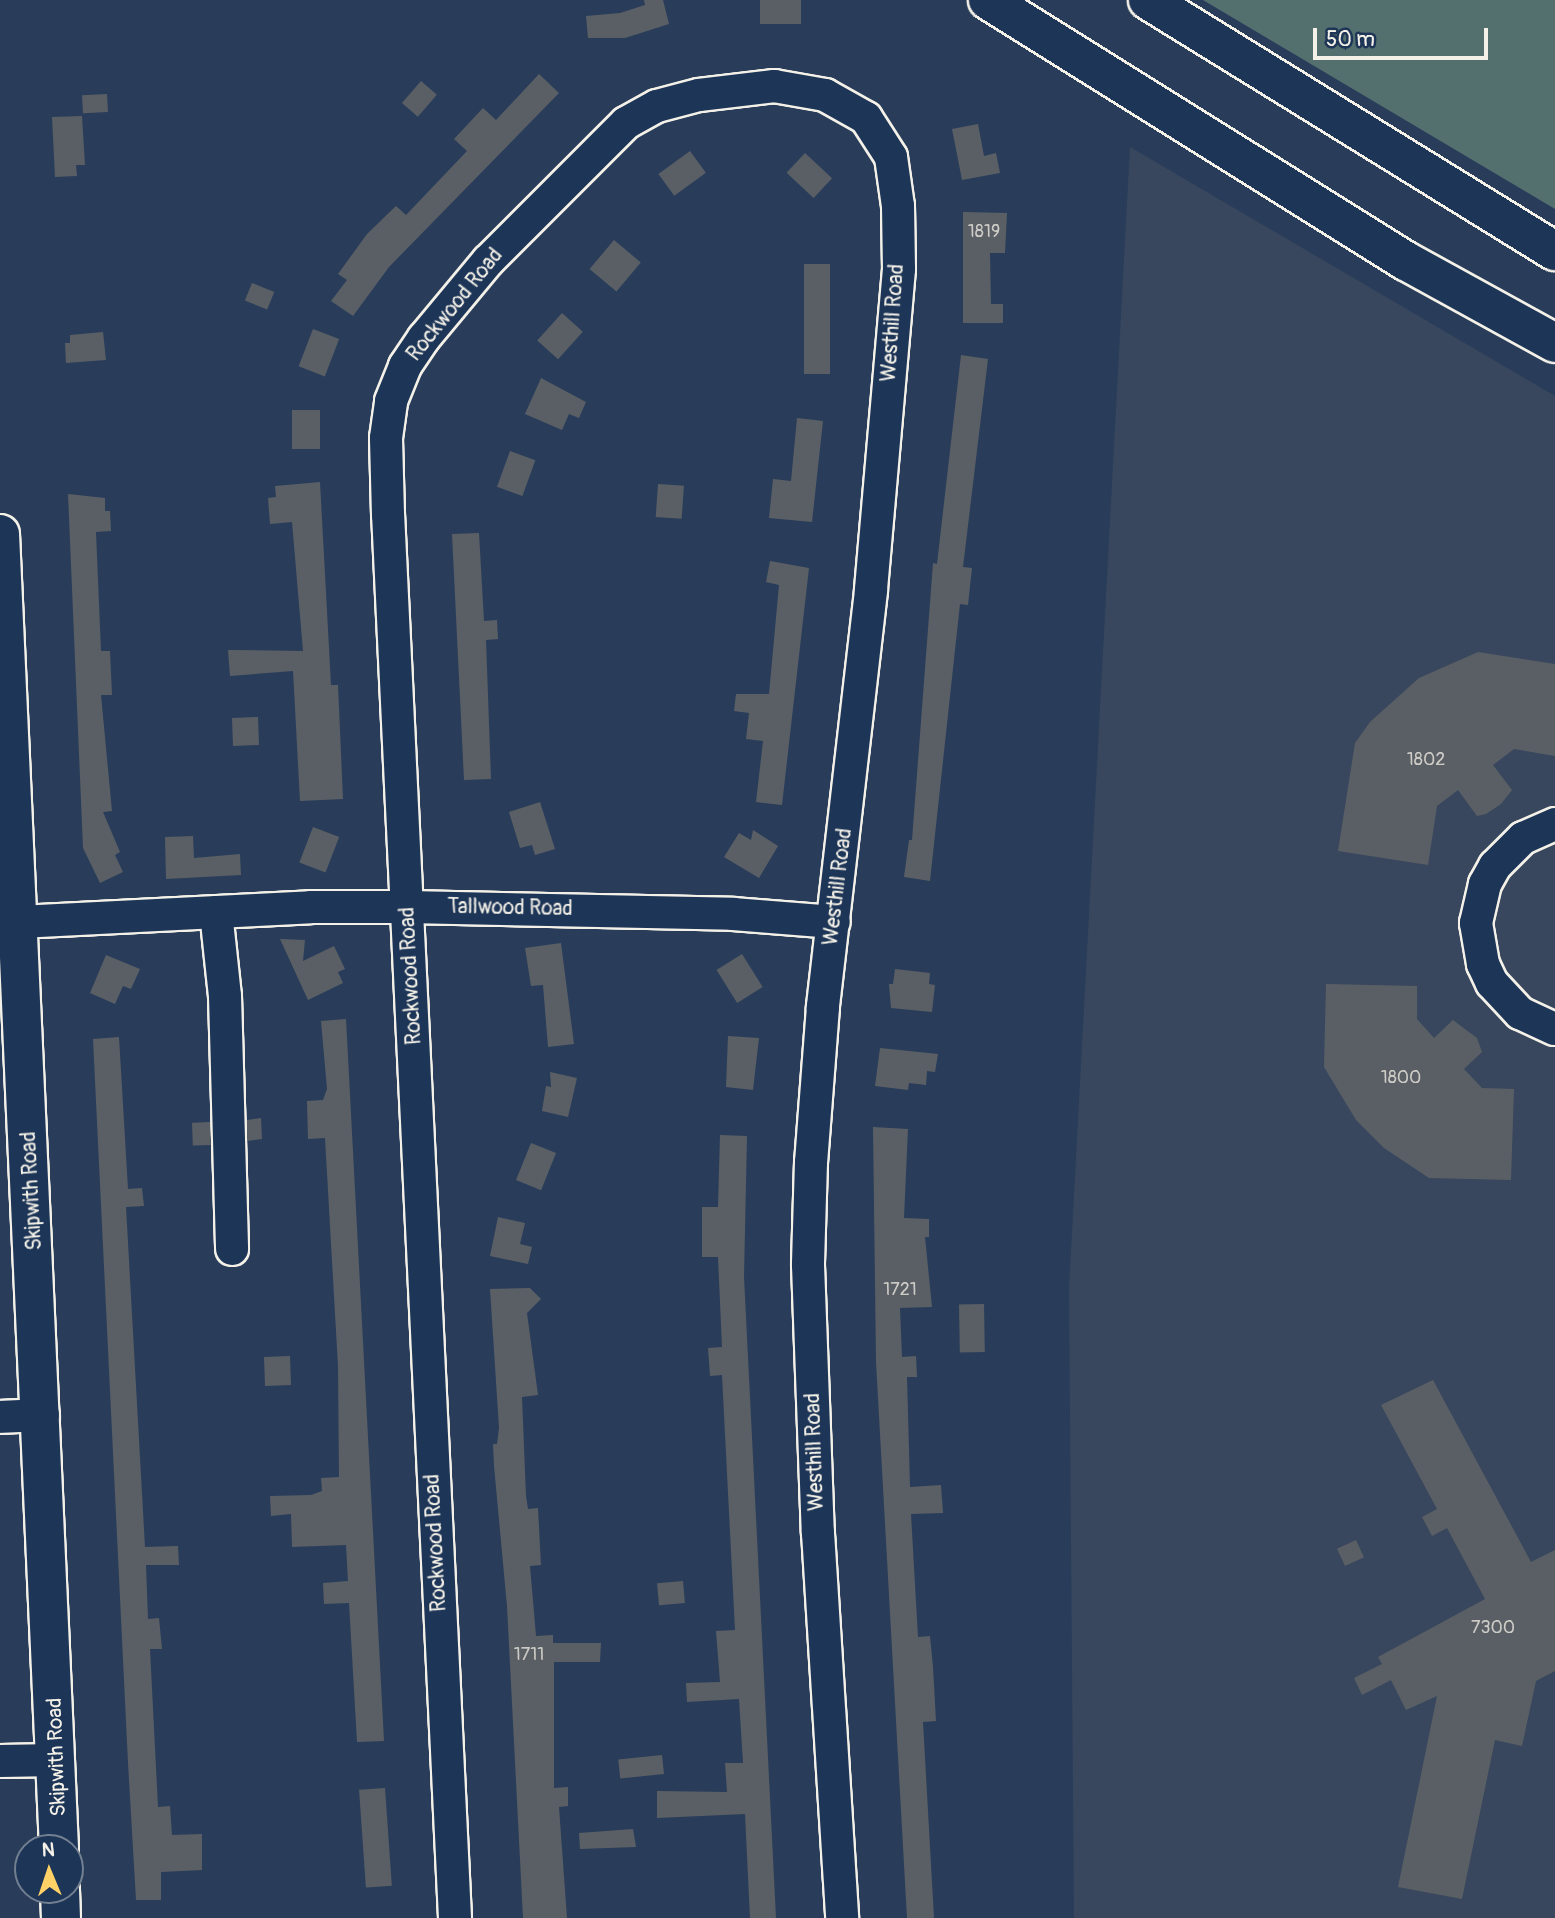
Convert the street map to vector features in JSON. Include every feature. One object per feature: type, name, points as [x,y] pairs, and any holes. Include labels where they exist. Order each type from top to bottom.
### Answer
[{"type":"main road","points":[[988,0],[1406,261],[1555,344]]},
{"type":"main road","points":[[1148,0],[1555,251]]},
{"type":"main road","name":"Skipwith Road","points":[[0,534],[5,735],[19,922],[13,1075],[43,1415],[60,1834]]},
{"type":"street","name":"Westhill Road","points":[[626,123],[657,106],[699,95],[754,87],[800,88],[825,95],[866,118],[891,157],[898,206],[899,269],[872,591],[834,922],[813,1136],[808,1265],[818,1533],[842,1918]]},
{"type":"street","name":"Rockwood Road","points":[[455,1918],[386,438],[391,401],[405,366],[424,338],[488,261],[626,123]]},
{"type":"street","points":[[1555,824],[1523,838],[1495,866],[1482,894],[1476,923],[1483,964],[1492,983],[1520,1013],[1555,1029]]},
{"type":"street","name":"Tallwood Road","points":[[19,922],[216,912],[408,907],[733,914],[834,922]]},
{"type":"street","points":[[216,912],[225,996],[232,1249]]},
{"type":"street","points":[[0,1417],[43,1415]]},
{"type":"street","points":[[0,1761],[57,1760]]},
{"type":"shaded area","points":[[1130,147],[1555,396],[1555,1918],[1074,1918],[1069,1289]]},
{"type":"green space","points":[[1203,0],[1555,0],[1555,209]]},
{"type":"building","points":[[644,0],[663,0],[669,24],[625,38],[588,38],[586,16],[620,13],[645,5]]},
{"type":"building","points":[[760,0],[801,0],[801,24],[760,24]]},
{"type":"building","points":[[539,74],[559,93],[389,267],[353,316],[331,301],[347,280],[338,274],[367,234],[396,206],[406,215],[467,151],[454,139],[483,108],[496,120]]},
{"type":"building","points":[[421,81],[437,95],[418,117],[402,103]]},
{"type":"building","points":[[107,94],[108,112],[83,113],[82,95]]},
{"type":"building","points":[[82,116],[85,165],[76,165],[77,176],[55,177],[52,117]]},
{"type":"building","points":[[978,124],[984,156],[996,153],[1000,173],[962,180],[952,129]]},
{"type":"building","points":[[690,151],[706,173],[674,196],[658,174]]},
{"type":"building","points":[[805,153],[832,178],[814,198],[787,173]]},
{"type":"building","points":[[963,212],[1007,213],[1005,253],[990,253],[991,304],[1003,304],[1003,323],[963,323]]},
{"type":"building","points":[[614,240],[641,262],[616,292],[590,269]]},
{"type":"building","points":[[804,264],[830,264],[830,374],[804,374]]},
{"type":"building","points":[[252,283],[274,292],[267,310],[245,301]]},
{"type":"building","points":[[562,313],[583,332],[558,359],[537,340]]},
{"type":"building","points":[[313,329],[339,339],[325,376],[299,366]]},
{"type":"building","points":[[103,332],[106,360],[66,363],[65,343],[70,343],[70,335]]},
{"type":"building","points":[[961,355],[988,359],[963,567],[972,568],[968,605],[960,604],[930,881],[904,877],[909,840],[912,840],[933,563],[937,564]]},
{"type":"building","points":[[541,378],[586,402],[579,418],[569,414],[562,430],[525,414]]},
{"type":"building","points":[[292,410],[320,410],[320,449],[292,449]]},
{"type":"building","points":[[797,418],[823,421],[812,522],[769,518],[773,479],[791,481]]},
{"type":"building","points":[[510,451],[535,460],[522,496],[497,487]]},
{"type":"building","points":[[320,482],[331,685],[338,685],[343,799],[300,801],[293,671],[230,676],[228,650],[303,651],[292,522],[270,524],[268,498],[276,497],[275,486]]},
{"type":"building","points":[[658,484],[684,486],[682,519],[656,517]]},
{"type":"building","points":[[68,494],[105,498],[105,511],[110,511],[111,531],[96,532],[101,651],[110,651],[112,695],[101,695],[112,811],[103,812],[120,852],[115,855],[123,872],[100,883],[83,848]]},
{"type":"building","points":[[479,533],[484,621],[497,620],[498,639],[486,640],[491,779],[464,780],[452,534]]},
{"type":"building","points":[[770,561],[809,568],[782,805],[756,802],[763,741],[746,739],[749,713],[734,711],[736,694],[769,694],[779,585],[766,582]]},
{"type":"building","points":[[1478,652],[1555,664],[1555,756],[1514,749],[1493,765],[1512,790],[1501,804],[1486,814],[1477,816],[1458,790],[1437,806],[1428,865],[1338,851],[1355,743],[1370,722],[1419,678]]},
{"type":"building","points":[[258,717],[259,745],[233,746],[232,718]]},
{"type":"building","points":[[540,802],[555,849],[535,855],[532,845],[520,848],[509,812]]},
{"type":"building","points":[[313,827],[339,837],[326,873],[299,862]]},
{"type":"building","points":[[753,830],[778,846],[759,878],[724,857],[739,833],[751,840]]},
{"type":"building","points":[[193,836],[194,858],[240,854],[241,875],[166,879],[165,837]]},
{"type":"building","points":[[280,939],[305,940],[303,961],[334,946],[345,969],[338,972],[343,983],[308,1000]]},
{"type":"building","points":[[561,943],[574,1044],[548,1047],[543,985],[531,986],[525,948]]},
{"type":"building","points":[[742,954],[763,987],[737,1003],[717,970]]},
{"type":"building","points":[[106,955],[140,969],[131,989],[123,986],[115,1004],[90,993]]},
{"type":"building","points":[[895,969],[930,973],[929,984],[935,985],[932,1012],[891,1008],[889,984],[893,984]]},
{"type":"building","points":[[1326,984],[1417,986],[1417,1019],[1434,1038],[1453,1020],[1477,1038],[1482,1052],[1464,1069],[1482,1088],[1514,1089],[1511,1180],[1429,1178],[1384,1148],[1356,1120],[1324,1067]]},
{"type":"building","points":[[346,1019],[384,1741],[357,1742],[349,1603],[324,1604],[323,1583],[348,1581],[346,1545],[292,1547],[291,1514],[271,1516],[270,1496],[311,1495],[322,1491],[321,1478],[339,1477],[338,1366],[325,1138],[308,1139],[307,1101],[323,1100],[327,1089],[321,1021]]},
{"type":"building","points":[[728,1036],[759,1038],[753,1090],[726,1087]]},
{"type":"building","points":[[119,1037],[128,1189],[142,1188],[144,1206],[126,1207],[145,1547],[178,1546],[179,1565],[146,1565],[148,1619],[159,1618],[162,1649],[150,1649],[158,1807],[170,1806],[172,1835],[202,1834],[202,1870],[161,1872],[161,1900],[136,1900],[128,1763],[93,1039]]},
{"type":"building","points":[[880,1048],[938,1054],[935,1072],[927,1071],[926,1085],[909,1083],[908,1090],[875,1086]]},
{"type":"building","points":[[550,1072],[577,1078],[568,1117],[542,1111],[546,1086],[551,1087]]},
{"type":"building","points":[[261,1118],[262,1139],[247,1141],[247,1120]]},
{"type":"building","points":[[210,1122],[211,1145],[193,1146],[192,1123]]},
{"type":"building","points":[[873,1127],[908,1129],[904,1218],[929,1219],[929,1237],[925,1237],[932,1307],[900,1308],[902,1357],[916,1356],[917,1377],[907,1377],[910,1487],[941,1485],[943,1513],[911,1514],[918,1637],[930,1636],[933,1667],[936,1721],[923,1722],[934,1918],[907,1918],[876,1362]]},
{"type":"building","points":[[720,1135],[747,1136],[744,1277],[776,1918],[750,1918],[745,1814],[657,1818],[657,1791],[727,1792],[725,1763],[743,1763],[739,1699],[687,1702],[686,1683],[720,1682],[716,1631],[735,1630],[722,1375],[710,1376],[708,1348],[722,1347],[718,1257],[702,1257],[702,1207],[718,1207]]},
{"type":"building","points":[[531,1143],[556,1153],[541,1190],[516,1180]]},
{"type":"building","points":[[498,1217],[525,1223],[520,1244],[532,1247],[528,1264],[490,1256]]},
{"type":"building","points":[[530,1288],[541,1299],[527,1313],[538,1395],[522,1397],[526,1496],[528,1509],[538,1508],[541,1565],[530,1566],[536,1636],[553,1635],[553,1643],[601,1643],[600,1662],[554,1662],[554,1788],[568,1787],[568,1806],[559,1807],[567,1918],[523,1918],[507,1606],[494,1466],[493,1444],[497,1444],[499,1428],[490,1289]]},
{"type":"building","points":[[959,1304],[984,1304],[985,1352],[960,1352]]},
{"type":"building","points":[[290,1356],[291,1385],[265,1386],[264,1357]]},
{"type":"building","points":[[1433,1380],[1531,1562],[1555,1550],[1555,1671],[1536,1681],[1522,1746],[1495,1740],[1462,1899],[1398,1887],[1437,1696],[1406,1710],[1391,1680],[1362,1695],[1354,1678],[1382,1664],[1378,1657],[1485,1599],[1447,1528],[1432,1536],[1422,1517],[1437,1509],[1381,1405]]},
{"type":"building","points":[[1356,1540],[1364,1557],[1345,1566],[1337,1549]]},
{"type":"building","points":[[683,1581],[685,1603],[659,1605],[657,1583]]},
{"type":"building","points":[[662,1755],[664,1774],[620,1778],[618,1760]]},
{"type":"building","points":[[385,1788],[392,1886],[366,1888],[359,1790]]},
{"type":"building","points":[[633,1829],[636,1847],[580,1849],[579,1833]]}]
